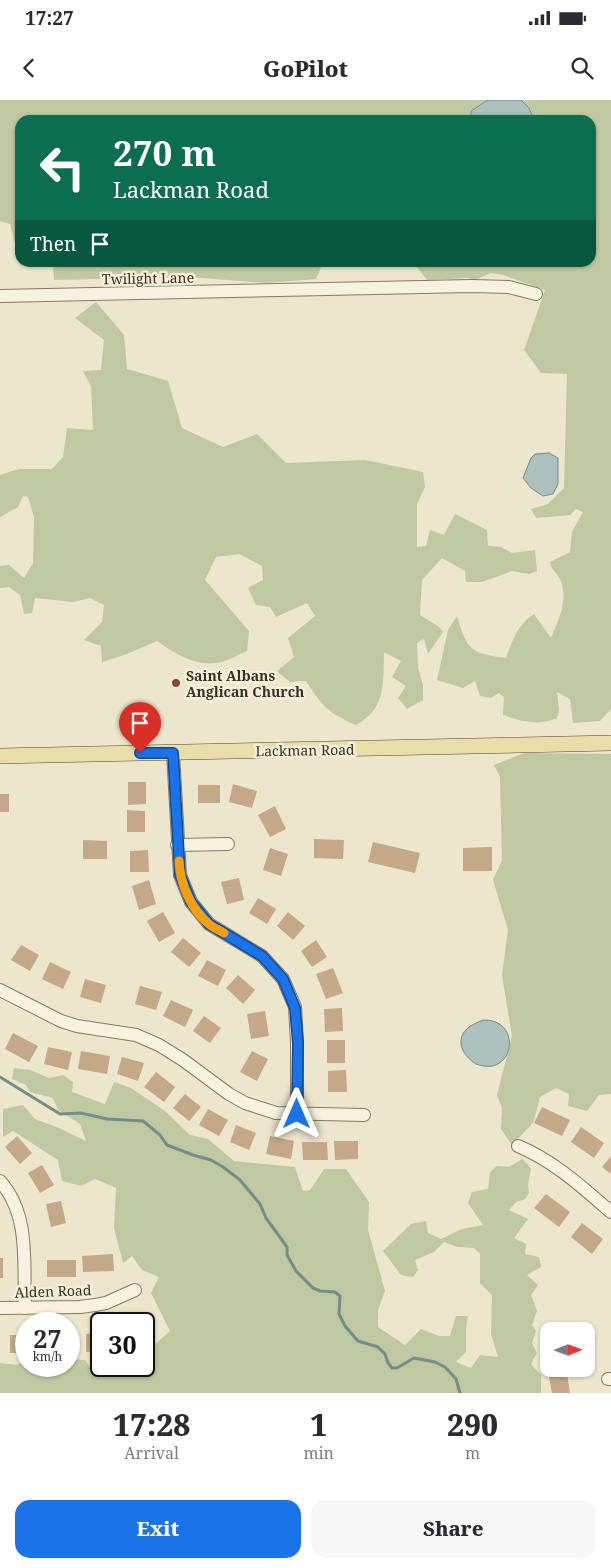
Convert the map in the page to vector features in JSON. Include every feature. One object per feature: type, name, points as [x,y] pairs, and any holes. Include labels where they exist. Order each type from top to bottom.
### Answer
[{"type":"main road","name":"Lackman Road","points":[[0,756],[611,743]]},
{"type":"street","name":"Twilight Lane","points":[[0,296],[471,286],[509,286],[536,294]]},
{"type":"street","points":[[173,753],[180,875],[191,902],[209,924],[262,956],[283,979],[295,1008],[298,1043],[297,1114]]},
{"type":"street","points":[[177,845],[228,844]]},
{"type":"street","points":[[0,990],[69,1024],[136,1035],[160,1046],[183,1060],[228,1094],[245,1103],[276,1113],[364,1114]]},
{"type":"street","points":[[518,1146],[562,1170],[611,1212]]},
{"type":"street","points":[[0,1182],[12,1197],[23,1233],[25,1308]]},
{"type":"street","name":"Alden Road","points":[[0,1308],[95,1305],[106,1303],[135,1290]]},
{"type":"green space","points":[[0,100],[488,100],[471,111],[471,115],[15,115],[15,243],[10,224],[0,221]]},
{"type":"green space","points":[[521,100],[611,100],[611,709],[600,721],[573,723],[570,699],[557,692],[559,710],[557,718],[543,722],[516,719],[503,715],[504,697],[499,693],[491,698],[480,696],[475,681],[463,688],[437,680],[448,630],[457,616],[467,643],[472,648],[485,654],[506,658],[513,639],[520,628],[534,614],[551,638],[562,609],[564,594],[560,579],[550,562],[570,552],[572,532],[583,512],[576,509],[570,515],[536,518],[531,509],[548,504],[564,488],[567,374],[541,373],[524,350],[545,290],[503,275],[491,273],[475,280],[467,278],[427,280],[417,267],[596,267],[596,115],[532,115],[529,108]]},
{"type":"green space","points":[[53,267],[321,267],[316,279],[266,283],[190,277],[54,280]]},
{"type":"green space","points":[[96,302],[124,335],[127,369],[168,381],[182,428],[223,447],[257,434],[286,463],[365,460],[423,472],[425,487],[417,504],[417,547],[426,546],[430,530],[444,535],[455,514],[487,530],[488,546],[501,547],[512,553],[535,550],[537,571],[529,574],[512,571],[482,582],[466,582],[465,571],[442,558],[422,580],[420,615],[439,627],[443,632],[428,654],[424,639],[417,643],[418,668],[423,685],[423,700],[407,709],[398,698],[406,686],[392,677],[401,661],[384,652],[383,683],[378,702],[366,718],[356,725],[327,708],[306,681],[290,682],[277,671],[294,657],[288,638],[315,616],[307,603],[276,617],[270,607],[256,605],[248,588],[263,580],[262,566],[239,554],[216,557],[205,580],[249,631],[247,651],[222,662],[204,663],[187,659],[157,641],[102,662],[101,646],[84,640],[102,622],[104,605],[90,598],[73,602],[35,598],[32,613],[24,614],[20,595],[9,587],[0,588],[0,566],[9,565],[24,578],[33,563],[34,517],[28,497],[23,496],[18,507],[0,517],[0,475],[19,469],[52,469],[63,457],[67,428],[93,430],[91,386],[83,371],[101,370],[104,340],[75,318]]},
{"type":"green space","points":[[524,753],[611,754],[611,1094],[599,1095],[587,1111],[568,1106],[569,1094],[556,1088],[540,1097],[533,1123],[512,1145],[501,1129],[502,1108],[497,1095],[512,1036],[502,975],[508,930],[493,880],[502,860],[500,777],[494,765]]},
{"type":"green space","points":[[14,1068],[30,1070],[49,1078],[63,1075],[73,1082],[72,1092],[105,1104],[114,1082],[131,1088],[165,1111],[190,1135],[208,1139],[234,1161],[295,1167],[303,1191],[310,1190],[324,1169],[346,1169],[369,1202],[368,1230],[385,1291],[378,1310],[378,1327],[405,1345],[421,1329],[439,1336],[450,1336],[456,1316],[468,1316],[466,1352],[456,1362],[471,1368],[480,1355],[498,1357],[491,1334],[492,1295],[480,1283],[480,1254],[474,1248],[458,1247],[444,1242],[434,1252],[415,1260],[418,1270],[413,1277],[401,1275],[383,1251],[411,1224],[426,1221],[428,1233],[441,1239],[462,1229],[483,1225],[468,1203],[472,1192],[488,1189],[490,1172],[497,1166],[509,1167],[522,1159],[531,1168],[528,1184],[529,1193],[525,1199],[516,1202],[509,1210],[528,1219],[514,1238],[526,1244],[525,1254],[539,1257],[541,1267],[527,1275],[538,1285],[531,1295],[537,1311],[532,1325],[536,1331],[532,1343],[537,1353],[531,1364],[540,1374],[541,1393],[0,1393],[0,1363],[15,1365],[15,1377],[80,1377],[80,1360],[85,1360],[90,1367],[90,1377],[155,1377],[155,1344],[170,1331],[151,1293],[159,1277],[142,1270],[132,1256],[123,1263],[114,1228],[116,1188],[95,1179],[81,1186],[62,1181],[58,1160],[13,1131],[3,1137],[3,1109],[23,1105],[35,1119],[86,1141],[80,1124],[58,1110],[53,1098],[30,1092],[26,1085],[12,1079]]},
{"type":"shaded area","points":[[488,100],[521,100],[529,108],[532,115],[471,115],[471,111]]},
{"type":"shaded area","points":[[549,453],[558,458],[558,484],[553,494],[543,496],[531,488],[523,478],[531,458],[535,454]]},
{"type":"shaded area","points":[[483,1020],[495,1022],[504,1027],[508,1035],[507,1053],[502,1061],[494,1065],[484,1066],[474,1063],[465,1054],[461,1045],[462,1036],[465,1031]]},
{"type":"building","points":[[128,782],[146,782],[146,804],[128,805]]},
{"type":"building","points":[[233,784],[257,791],[252,808],[229,802]]},
{"type":"building","points":[[198,785],[220,785],[220,803],[198,803]]},
{"type":"building","points":[[0,794],[9,794],[9,812],[0,812]]},
{"type":"building","points":[[275,806],[286,829],[270,837],[258,815]]},
{"type":"building","points":[[127,810],[145,811],[145,832],[127,832]]},
{"type":"building","points":[[314,839],[344,840],[343,859],[314,858]]},
{"type":"building","points":[[83,840],[107,841],[107,859],[83,859]]},
{"type":"building","points":[[373,842],[420,853],[415,873],[368,862]]},
{"type":"building","points":[[492,847],[492,871],[463,871],[463,848]]},
{"type":"building","points":[[270,848],[288,854],[281,876],[263,870]]},
{"type":"building","points":[[148,850],[149,872],[130,872],[130,851]]},
{"type":"building","points":[[239,878],[244,900],[227,904],[221,882]]},
{"type":"building","points":[[149,880],[156,904],[139,910],[132,886]]},
{"type":"building","points":[[258,898],[276,909],[267,924],[249,913]]},
{"type":"building","points":[[163,912],[175,933],[159,942],[147,921]]},
{"type":"building","points":[[288,912],[305,926],[293,940],[277,926]]},
{"type":"building","points":[[183,938],[201,953],[189,967],[171,952]]},
{"type":"building","points":[[316,940],[327,957],[312,967],[301,951]]},
{"type":"building","points":[[21,945],[39,955],[30,971],[11,960]]},
{"type":"building","points":[[207,960],[226,970],[218,986],[198,976]]},
{"type":"building","points":[[50,962],[71,972],[63,989],[42,979]]},
{"type":"building","points":[[333,968],[343,993],[326,999],[316,974]]},
{"type":"building","points":[[238,975],[255,990],[243,1004],[226,988]]},
{"type":"building","points":[[85,979],[106,985],[101,1003],[80,997]]},
{"type":"building","points":[[140,986],[162,992],[156,1010],[135,1004]]},
{"type":"building","points":[[171,1000],[193,1010],[185,1027],[163,1016]]},
{"type":"building","points":[[342,1008],[343,1031],[325,1032],[324,1009]]},
{"type":"building","points":[[265,1011],[269,1036],[251,1039],[247,1014]]},
{"type":"building","points":[[204,1016],[221,1028],[210,1043],[193,1031]]},
{"type":"building","points":[[13,1033],[38,1046],[29,1062],[5,1049]]},
{"type":"building","points":[[327,1040],[345,1040],[345,1063],[327,1063]]},
{"type":"building","points":[[48,1047],[72,1052],[68,1070],[44,1064]]},
{"type":"building","points":[[81,1051],[110,1056],[107,1074],[78,1069]]},
{"type":"building","points":[[252,1051],[268,1059],[257,1081],[240,1072]]},
{"type":"building","points":[[122,1057],[144,1063],[138,1081],[117,1074]]},
{"type":"building","points":[[346,1070],[347,1092],[328,1092],[328,1071]]},
{"type":"building","points":[[156,1072],[175,1087],[164,1102],[144,1087]]},
{"type":"building","points":[[185,1094],[201,1107],[189,1121],[173,1108]]},
{"type":"building","points":[[542,1107],[570,1120],[562,1136],[534,1123]]},
{"type":"building","points":[[208,1109],[228,1120],[219,1136],[199,1125]]},
{"type":"building","points":[[236,1125],[256,1133],[249,1150],[230,1142]]},
{"type":"building","points":[[581,1127],[604,1143],[594,1158],[571,1142]]},
{"type":"building","points":[[17,1136],[32,1153],[20,1164],[5,1147]]},
{"type":"building","points":[[270,1136],[294,1141],[291,1159],[266,1154]]},
{"type":"building","points":[[334,1141],[358,1141],[358,1159],[335,1160]]},
{"type":"building","points":[[302,1142],[327,1142],[328,1160],[303,1160]]},
{"type":"building","points":[[611,1156],[611,1174],[602,1167]]},
{"type":"building","points":[[42,1165],[54,1185],[40,1193],[28,1173]]},
{"type":"building","points":[[546,1194],[570,1212],[559,1227],[534,1208]]},
{"type":"building","points":[[61,1201],[66,1223],[51,1227],[46,1204]]},
{"type":"building","points":[[582,1223],[603,1239],[592,1254],[571,1237]]},
{"type":"building","points":[[113,1254],[114,1271],[83,1272],[82,1256]]},
{"type":"building","points":[[0,1258],[3,1258],[3,1278],[0,1278]]},
{"type":"building","points":[[47,1260],[76,1260],[76,1277],[47,1277]]},
{"type":"building","points":[[86,1334],[90,1334],[90,1352],[86,1352]]},
{"type":"building","points":[[10,1335],[15,1335],[15,1353],[10,1353]]},
{"type":"building","points":[[549,1378],[568,1378],[570,1393],[552,1393]]},
{"type":"waterway","points":[[0,1077],[60,1114],[81,1113],[107,1119],[143,1121],[160,1135],[167,1145],[211,1160],[223,1167],[240,1180],[260,1204],[266,1218],[287,1247],[287,1255],[296,1271],[313,1288],[320,1291],[335,1292],[340,1296],[339,1314],[345,1326],[358,1341],[378,1347],[385,1354],[392,1368],[397,1368],[414,1358],[435,1362],[445,1367],[456,1379],[460,1393]]},
{"type":"slow traffic","points":[[179,861],[180,875],[191,902],[209,924],[224,933]]},
{"type":"place","name":"Saint Albans Anglican Church","points":[[176,683]]},
{"type":"route","points":[[140,753],[173,753],[180,875],[191,902],[209,924],[262,956],[283,979],[295,1008],[298,1043],[297,1114]]}]
